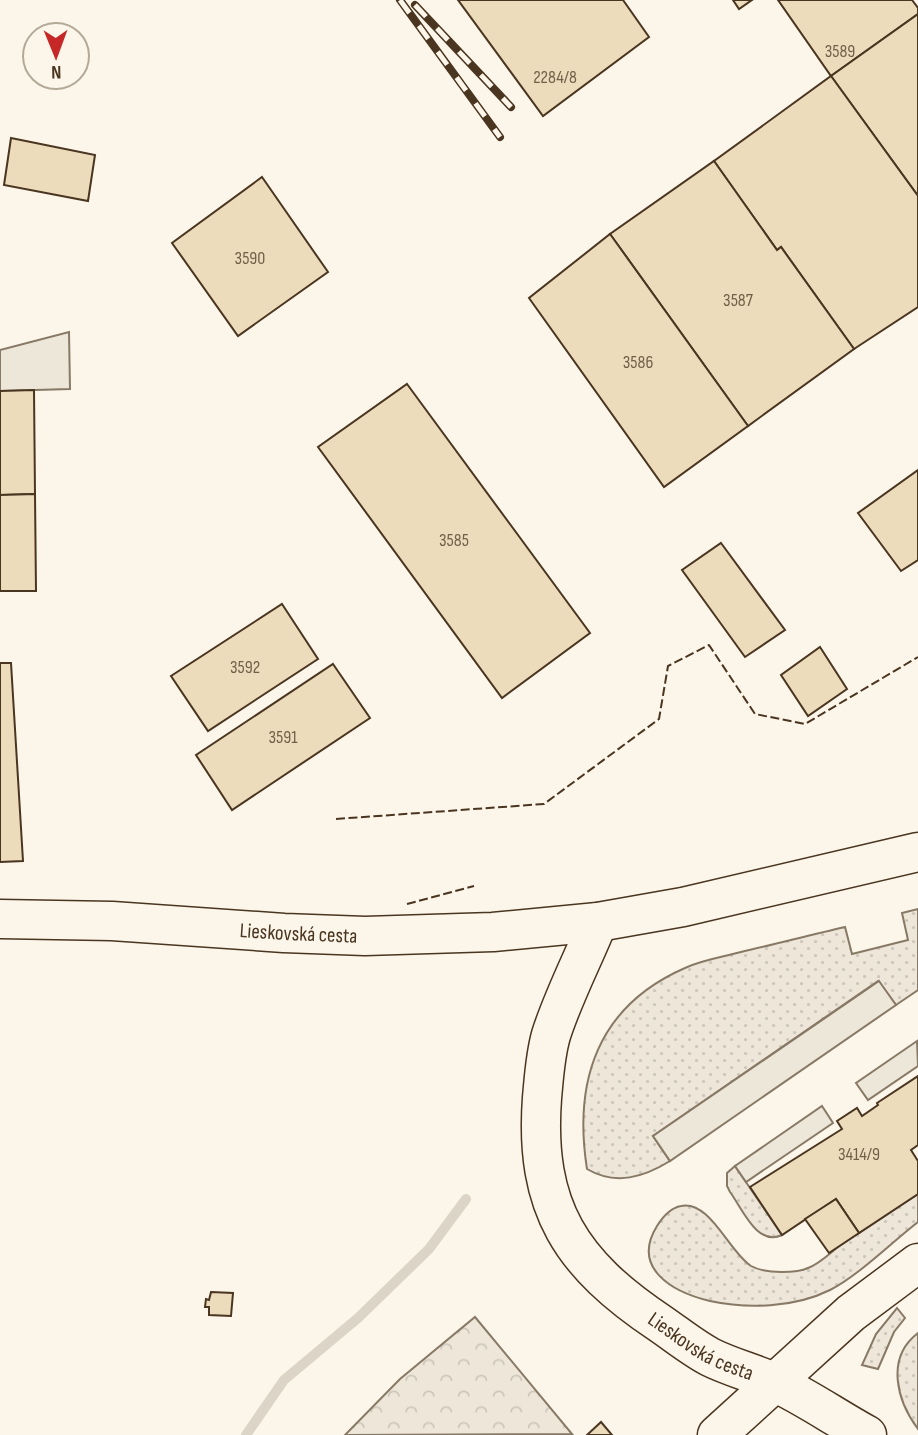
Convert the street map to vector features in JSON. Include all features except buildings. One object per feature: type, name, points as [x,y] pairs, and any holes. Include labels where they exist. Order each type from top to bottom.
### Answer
[{"type":"street","name":"Lieskovská cesta","points":[[0,919],[112,920],[284,933],[365,936],[494,932],[598,922],[731,897],[918,852]]},
{"type":"street","name":"Lieskovská cesta","points":[[598,922],[552,1033],[546,1059],[541,1122],[543,1159],[551,1202],[561,1226],[576,1249],[603,1279],[642,1312],[710,1357],[775,1383],[867,1435]]},
{"type":"street","points":[[718,1435],[851,1313],[918,1263]]},
{"type":"green space","points":[[918,909],[918,990],[896,1005],[878,981],[653,1136],[670,1161],[660,1167],[640,1175],[619,1178],[587,1169],[584,1105],[589,1076],[598,1049],[612,1025],[631,1003],[655,984],[698,963],[845,927],[852,954],[908,940],[902,913]]},
{"type":"green space","points":[[735,1166],[782,1235],[765,1236],[745,1216],[727,1186],[727,1173]]},
{"type":"green space","points":[[918,1194],[918,1222],[863,1268],[830,1290],[786,1304],[724,1304],[696,1297],[660,1276],[652,1266],[649,1254],[650,1241],[664,1217],[677,1207],[691,1206],[710,1219],[751,1266],[774,1272],[802,1270],[816,1264]]},
{"type":"green space","points":[[897,1308],[905,1318],[894,1332],[878,1369],[862,1365],[876,1334]]},
{"type":"green space","points":[[475,1317],[572,1434],[345,1435],[400,1379]]},
{"type":"green space","points":[[918,1333],[918,1429],[904,1406],[898,1367],[908,1343]]},
{"type":"shaded area","points":[[69,332],[70,389],[0,391],[0,350]]},
{"type":"shaded area","points":[[879,981],[896,1005],[670,1161],[653,1136]]},
{"type":"shaded area","points":[[917,1041],[918,1066],[868,1100],[856,1083]]},
{"type":"shaded area","points":[[822,1106],[833,1123],[746,1182],[735,1166]]},
{"type":"waterway","points":[[246,1435],[284,1380],[358,1318],[429,1249],[466,1199]]},
{"type":"railway","points":[[400,0],[500,137]]},
{"type":"railway","points":[[415,5],[511,107]]},
{"type":"fence","points":[[336,819],[544,804],[659,719],[668,666],[709,645],[755,714],[805,724],[918,657]]},
{"type":"fence","points":[[407,904],[474,886]]}]
